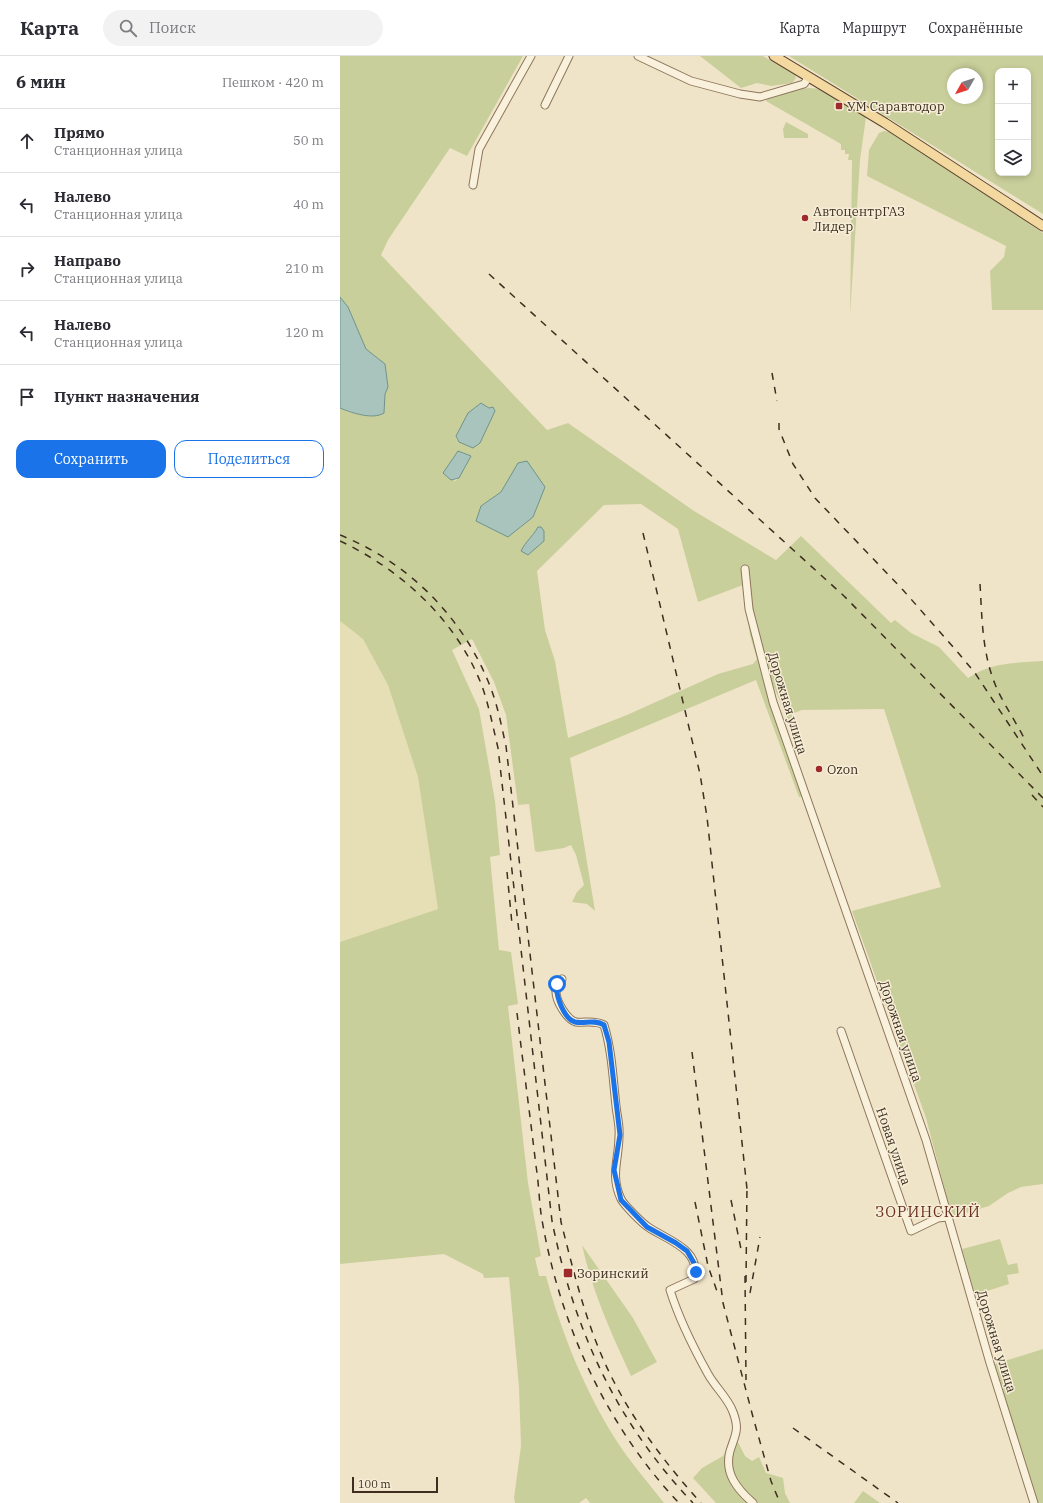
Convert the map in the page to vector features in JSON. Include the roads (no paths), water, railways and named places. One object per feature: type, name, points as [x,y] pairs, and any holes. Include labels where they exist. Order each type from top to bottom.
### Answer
[{"type":"main road","points":[[774,56],[885,123],[1043,226]]},
{"type":"street","points":[[473,185],[479,149],[531,56]]},
{"type":"street","points":[[545,105],[569,56]]},
{"type":"street","points":[[638,56],[691,81],[740,94],[760,97],[804,84],[810,77]]},
{"type":"street","name":"Дорожная улица","points":[[745,569],[748,609],[773,702],[848,920],[881,1007],[926,1140],[947,1217],[1034,1503]]},
{"type":"street","points":[[562,979],[557,984],[556,992],[559,1002],[570,1019],[576,1022],[598,1022],[604,1025],[609,1042],[620,1135],[614,1170],[621,1200],[647,1227],[676,1243],[687,1251],[694,1263],[696,1272],[694,1279],[670,1290],[677,1310],[709,1375],[733,1411],[736,1438],[730,1451],[728,1468],[732,1481],[753,1503]]},
{"type":"street","name":"Новая улица","points":[[841,1031],[911,1231],[938,1218],[947,1217]]},
{"type":"water","points":[[340,297],[348,307],[366,349],[385,364],[388,387],[385,394],[384,413],[379,415],[362,415],[340,408]]},
{"type":"water","points":[[481,403],[489,408],[493,407],[495,411],[480,443],[473,448],[459,442],[456,436],[468,413]]},
{"type":"water","points":[[458,451],[471,456],[459,478],[451,480],[443,473]]},
{"type":"water","points":[[527,461],[545,487],[533,517],[508,537],[476,521],[481,506],[501,492],[518,463]]},
{"type":"water","points":[[538,527],[541,527],[544,531],[544,541],[528,555],[521,551]]},
{"type":"railway","points":[[489,274],[844,596],[1043,798]]},
{"type":"railway","points":[[772,373],[777,401]]},
{"type":"railway","points":[[779,423],[779,429],[793,464],[815,498],[903,590],[975,673],[1043,776]]},
{"type":"railway","points":[[643,533],[700,774],[707,817],[747,1189]]},
{"type":"railway","points":[[340,535],[364,546],[387,560],[409,575],[429,593],[447,612],[462,634],[476,657],[494,697],[506,746],[561,1222],[591,1327],[613,1380],[647,1436],[701,1503]]},
{"type":"railway","points":[[340,541],[385,567],[406,582],[425,600],[458,640],[471,662],[482,686],[498,748],[552,1221],[561,1261],[572,1300],[586,1337],[620,1407],[666,1472],[693,1503]]},
{"type":"railway","points":[[980,584],[983,634],[987,660],[1001,698],[1024,738]]},
{"type":"railway","points":[[1032,795],[1043,807]]},
{"type":"railway","points":[[507,872],[512,924]]},
{"type":"railway","points":[[517,1013],[541,1214],[550,1259],[561,1297],[574,1335],[590,1372],[608,1407],[629,1441],[653,1473],[679,1503]]},
{"type":"railway","points":[[692,1052],[723,1303],[771,1481],[780,1503]]},
{"type":"railway","points":[[746,1282],[747,1184]]},
{"type":"railway","points":[[731,1200],[742,1254]]},
{"type":"railway","points":[[695,1202],[708,1266],[718,1294]]},
{"type":"railway","points":[[750,1293],[760,1237]]},
{"type":"railway","points":[[745,1276],[746,1380]]},
{"type":"railway","points":[[793,1428],[898,1503]]},
{"type":"place","name":"УМ Саравтодор","points":[[839,106]]},
{"type":"place","name":"АвтоцентрГАЗ Лидер","points":[[805,218]]},
{"type":"place","name":"Ozon","points":[[819,769]]},
{"type":"place","name":"Зоринский","points":[[568,1273]]},
{"type":"district","name":"ЗОРИНСКИЙ","points":[[928,1212]]}]
